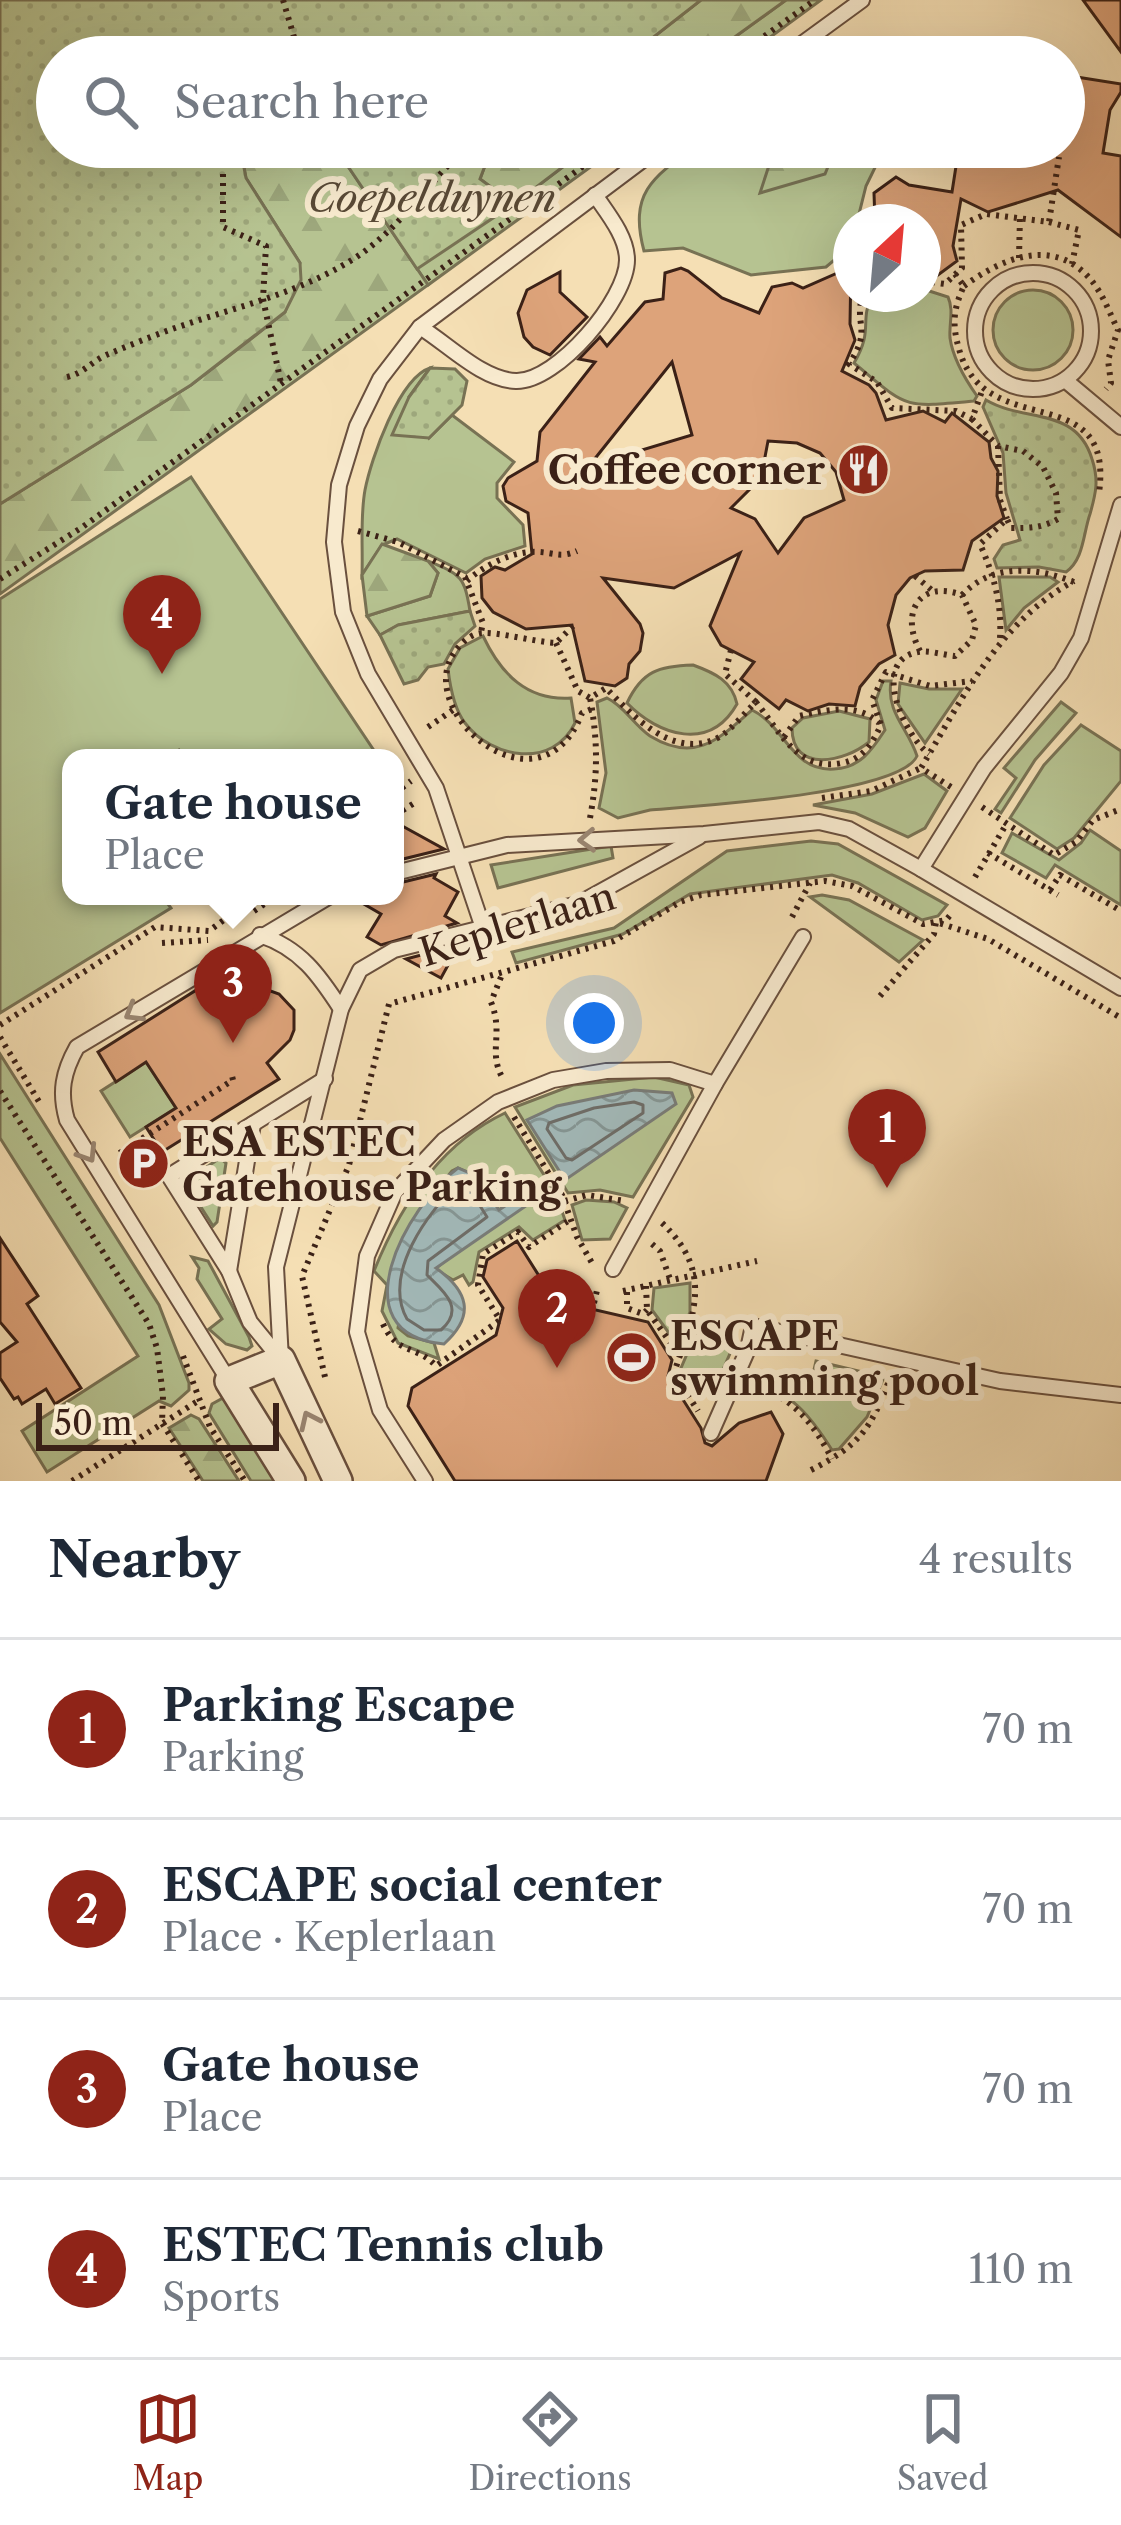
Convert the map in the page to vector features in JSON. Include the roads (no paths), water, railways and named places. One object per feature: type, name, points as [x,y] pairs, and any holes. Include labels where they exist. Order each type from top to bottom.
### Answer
[{"type":"street","points":[[280,1360],[229,1382],[291,1481]]},
{"type":"street","name":"Keplerlaan","points":[[280,1360],[338,1481]]},
{"type":"lane","points":[[813,36],[862,0]]},
{"type":"lane","name":"Keplerlaan","points":[[483,928],[436,788],[368,674],[343,612],[335,532],[339,485],[357,426],[380,379],[421,327],[632,168]]},
{"type":"lane","points":[[421,327],[484,371],[512,381],[538,378],[566,359],[626,281],[627,254],[614,222],[595,195]]},
{"type":"lane","points":[[1041,273],[1076,292],[1087,309],[1089,348],[1066,380],[1049,388],[1012,386],[983,362],[974,327],[988,293],[1002,281],[1041,273]]},
{"type":"lane","points":[[1066,380],[1121,427]]},
{"type":"lane","points":[[920,868],[964,795],[1061,673],[1081,638],[1121,505]]},
{"type":"lane","name":"Keplerlaan","points":[[280,1360],[276,1267],[341,1009],[360,970],[394,950],[578,904],[704,834],[819,822],[849,830],[920,868],[1121,988]]},
{"type":"lane","points":[[404,870],[507,845],[704,834]]},
{"type":"lane","points":[[229,1382],[67,1120],[61,1100],[65,1069],[77,1047],[314,905]]},
{"type":"lane","points":[[260,935],[281,942],[314,967],[341,1009]]},
{"type":"lane","points":[[613,1269],[803,937]]},
{"type":"lane","points":[[425,1481],[380,1410],[358,1332],[367,1256],[395,1192],[444,1140],[512,1096],[553,1080],[606,1071],[670,1070],[715,1084]]},
{"type":"lane","name":"Keplerlaan","points":[[280,1360],[250,1322],[229,1271],[169,1176],[326,1078]]},
{"type":"lane","points":[[229,1271],[253,1124]]},
{"type":"lane","points":[[711,1432],[736,1379],[753,1326],[1000,1381],[1121,1395]]},
{"type":"water","points":[[634,1090],[672,1093],[676,1104],[565,1180],[527,1120],[557,1106]]},
{"type":"water","points":[[458,1168],[474,1175],[499,1210],[540,1183],[546,1192],[436,1268],[455,1286],[464,1304],[461,1323],[444,1344],[412,1335],[393,1317],[388,1294],[391,1266],[403,1237],[438,1186]]},
{"type":"place","name":"Coffee corner","points":[[864,470]]},
{"type":"place","name":"ESTEC Tennis club","points":[[162,674]]},
{"type":"place","name":"Gate house","points":[[233,1043]]},
{"type":"place","name":"ESA ESTEC Gatehouse Parking","points":[[143,1164]]},
{"type":"place","name":"Parking Escape","points":[[887,1188]]},
{"type":"place","name":"ESCAPE swimming pool","points":[[631,1358]]},
{"type":"place","name":"ESCAPE social center","points":[[557,1368]]},
{"type":"park label","name":"Coepelduynen","points":[[432,198]]}]
